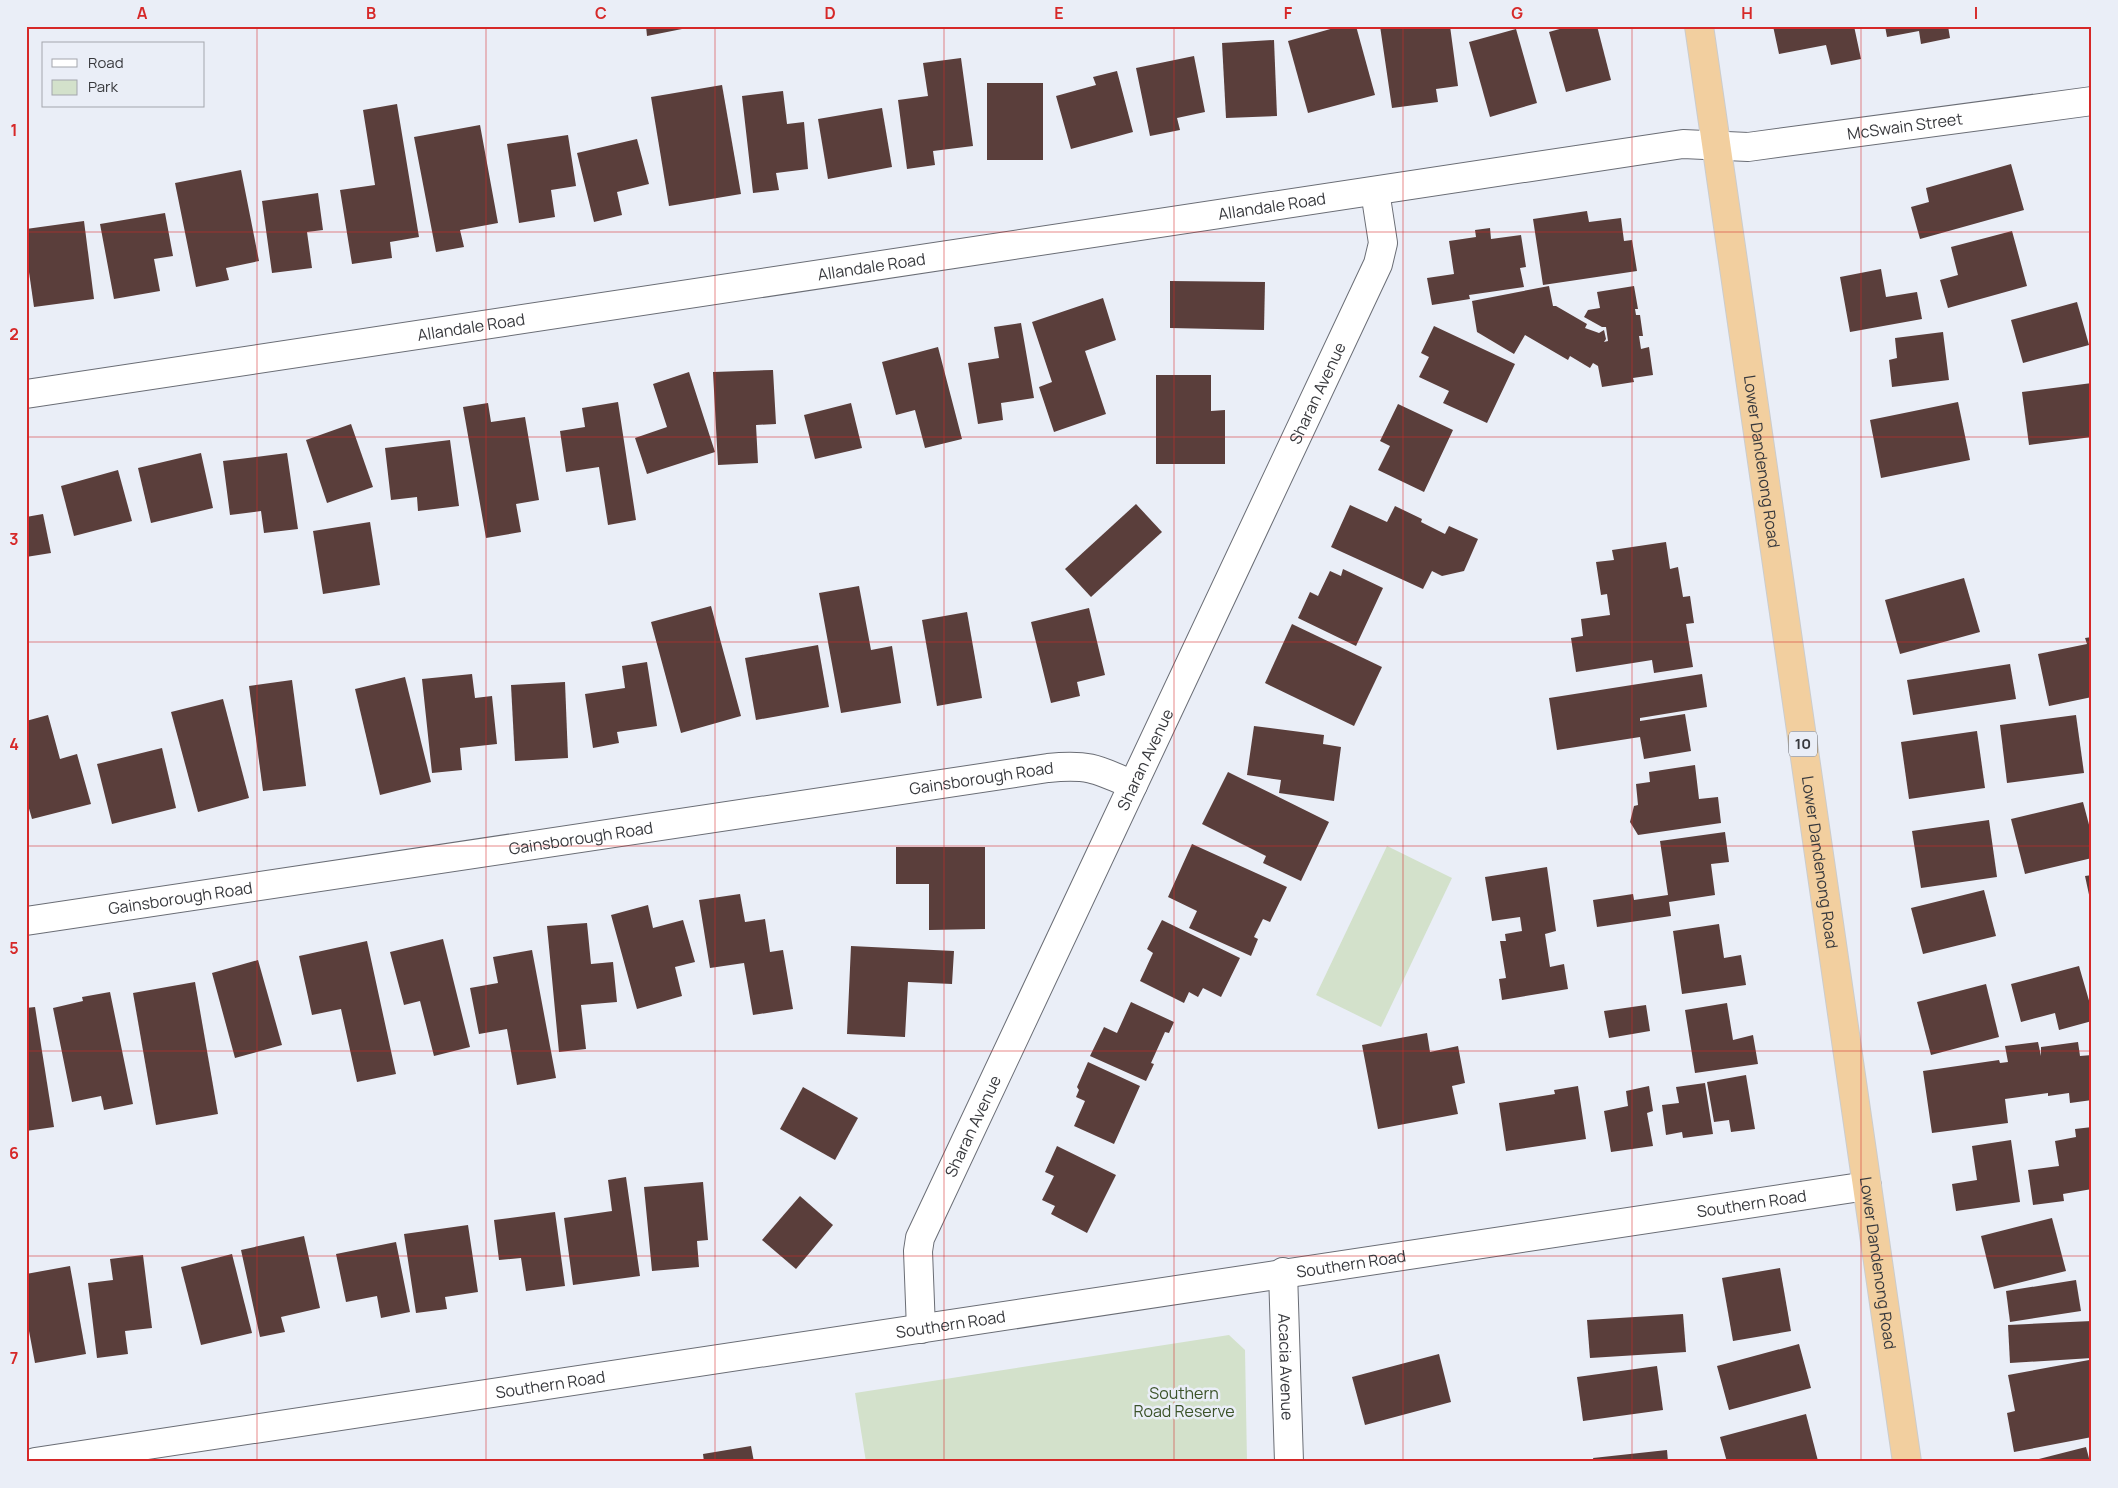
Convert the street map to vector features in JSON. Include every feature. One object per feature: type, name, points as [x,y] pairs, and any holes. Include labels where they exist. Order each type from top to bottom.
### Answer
[{"type":"highway","name":"Lower Dandenong Road","points":[[1699,26],[1907,1462]]},
{"type":"street","name":"McSwain Street","points":[[1716,145],[1748,147],[2092,101]]},
{"type":"street","name":"Allandale Road","points":[[26,394],[1683,144],[1716,145]]},
{"type":"street","name":"Sharan Avenue","points":[[921,1329],[918,1251],[920,1238],[1378,264],[1383,243],[1375,191]]},
{"type":"street","name":"Gainsborough Road","points":[[26,921],[1048,768],[1083,766],[1100,770],[1133,785]]},
{"type":"street","name":"Southern Road","points":[[38,1462],[921,1329],[1284,1272],[1867,1186]]},
{"type":"street","name":"Acacia Avenue","points":[[1284,1272],[1289,1462]]},
{"type":"green space","points":[[1387,846],[1452,878],[1381,1027],[1316,995]]},
{"type":"green space","name":"Southern Road Reserve","points":[[1229,1335],[1245,1350],[1247,1462],[866,1462],[855,1393]]},
{"type":"building","points":[[646,26],[692,26],[692,27],[647,36]]},
{"type":"building","points":[[1341,26],[1356,26],[1375,95],[1308,113],[1288,41]]},
{"type":"building","points":[[1380,26],[1450,26],[1458,86],[1436,89],[1438,102],[1392,108]]},
{"type":"building","points":[[1570,26],[1597,26],[1611,80],[1566,92],[1549,32]]},
{"type":"building","points":[[1773,26],[1854,26],[1861,59],[1831,65],[1826,45],[1779,54]]},
{"type":"building","points":[[1885,26],[1948,26],[1950,38],[1921,44],[1919,31],[1887,37]]},
{"type":"building","points":[[1516,29],[1537,103],[1490,117],[1469,42]]},
{"type":"building","points":[[1274,40],[1277,116],[1226,118],[1222,43]]},
{"type":"building","points":[[1194,56],[1205,112],[1177,118],[1180,130],[1150,136],[1136,68]]},
{"type":"building","points":[[961,58],[973,146],[933,151],[935,165],[907,169],[898,100],[928,96],[923,63]]},
{"type":"building","points":[[1117,71],[1133,132],[1071,149],[1056,96],[1096,85],[1093,77]]},
{"type":"building","points":[[987,83],[1043,83],[1043,160],[987,160]]},
{"type":"building","points":[[722,85],[741,194],[669,206],[651,97]]},
{"type":"building","points":[[783,91],[787,124],[804,122],[808,169],[776,173],[779,190],[753,193],[742,96]]},
{"type":"building","points":[[397,104],[419,237],[390,242],[392,258],[352,264],[340,190],[375,185],[363,110]]},
{"type":"building","points":[[882,108],[892,167],[828,179],[818,119]]},
{"type":"building","points":[[480,125],[498,223],[460,230],[464,247],[436,252],[414,137]]},
{"type":"building","points":[[568,135],[576,186],[551,190],[555,217],[519,223],[507,144]]},
{"type":"building","points":[[637,139],[649,184],[617,192],[622,215],[594,222],[577,153]]},
{"type":"building","points":[[2011,164],[2024,210],[1920,239],[1911,207],[1929,202],[1926,188]]},
{"type":"building","points":[[241,170],[259,261],[226,268],[229,280],[196,287],[175,183]]},
{"type":"building","points":[[318,193],[323,230],[307,232],[312,268],[272,273],[262,201]]},
{"type":"building","points":[[1587,211],[1589,222],[1621,218],[1624,241],[1632,240],[1637,271],[1543,285],[1533,219]]},
{"type":"building","points":[[165,213],[173,256],[154,259],[160,291],[114,299],[100,224]]},
{"type":"building","points":[[84,221],[94,299],[34,307],[26,251],[26,229]]},
{"type":"building","points":[[1490,228],[1491,239],[1521,235],[1526,267],[1520,268],[1524,287],[1469,295],[1470,299],[1432,305],[1427,278],[1454,274],[1449,241],[1476,237],[1475,230]]},
{"type":"building","points":[[2012,231],[2027,286],[1948,308],[1940,280],[1958,275],[1951,247]]},
{"type":"building","points":[[1881,269],[1886,297],[1917,292],[1922,319],[1850,332],[1840,277]]},
{"type":"building","points":[[1170,281],[1265,282],[1264,330],[1170,328]]},
{"type":"building","points":[[1549,286],[1553,306],[1587,324],[1585,328],[1599,333],[1604,330],[1606,339],[1604,342],[1608,341],[1606,327],[1602,327],[1584,317],[1588,310],[1600,308],[1597,292],[1634,286],[1638,309],[1635,309],[1636,315],[1640,315],[1643,336],[1639,336],[1641,349],[1649,347],[1653,375],[1633,378],[1634,382],[1602,387],[1598,366],[1593,363],[1590,368],[1570,356],[1568,360],[1525,335],[1514,354],[1477,332],[1472,301]]},
{"type":"building","points":[[1103,298],[1116,340],[1085,351],[1106,414],[1054,432],[1039,387],[1052,382],[1032,322]]},
{"type":"building","points":[[2077,302],[2089,345],[2023,363],[2011,320]]},
{"type":"building","points":[[1021,323],[1034,398],[1001,403],[1003,420],[978,424],[968,363],[999,358],[994,327]]},
{"type":"building","points":[[1434,326],[1515,364],[1487,423],[1443,403],[1449,391],[1419,377],[1429,357],[1421,353]]},
{"type":"building","points":[[1943,332],[1949,380],[1892,387],[1889,360],[1897,358],[1895,338]]},
{"type":"building","points":[[938,347],[962,439],[925,448],[915,410],[896,415],[882,362]]},
{"type":"building","points":[[773,370],[776,424],[756,425],[758,463],[718,465],[713,372]]},
{"type":"building","points":[[689,372],[715,452],[647,474],[635,438],[667,427],[653,384]]},
{"type":"building","points":[[1156,375],[1211,375],[1211,411],[1225,410],[1225,464],[1156,464]]},
{"type":"building","points":[[2092,383],[2092,437],[2029,445],[2022,392]]},
{"type":"building","points":[[618,402],[636,520],[608,525],[599,467],[566,472],[560,431],[585,427],[582,408]]},
{"type":"building","points":[[1958,402],[1970,460],[1881,478],[1870,420]]},
{"type":"building","points":[[488,403],[491,422],[525,417],[539,500],[516,504],[521,532],[486,538],[463,407]]},
{"type":"building","points":[[851,403],[862,448],[815,459],[804,415]]},
{"type":"building","points":[[1398,404],[1453,430],[1424,492],[1378,470],[1390,446],[1380,441]]},
{"type":"building","points":[[351,424],[373,487],[327,503],[306,440]]},
{"type":"building","points":[[450,440],[459,506],[418,511],[417,497],[391,500],[385,448]]},
{"type":"building","points":[[201,453],[213,508],[151,523],[138,468]]},
{"type":"building","points":[[287,453],[298,529],[264,533],[261,511],[230,515],[223,461]]},
{"type":"building","points":[[118,470],[132,521],[74,536],[61,486]]},
{"type":"building","points":[[1136,504],[1162,532],[1091,597],[1065,569]]},
{"type":"building","points":[[1350,505],[1387,522],[1395,506],[1422,519],[1421,522],[1445,534],[1449,526],[1478,539],[1464,571],[1442,576],[1432,571],[1423,589],[1331,547]]},
{"type":"building","points":[[43,514],[51,553],[26,557],[26,517]]},
{"type":"building","points":[[370,522],[380,585],[323,594],[313,531]]},
{"type":"building","points":[[1666,542],[1670,569],[1678,567],[1683,597],[1690,596],[1694,623],[1686,624],[1693,667],[1654,673],[1652,660],[1576,672],[1571,638],[1583,636],[1581,619],[1610,615],[1607,594],[1601,595],[1596,562],[1614,560],[1612,550]]},
{"type":"building","points":[[1343,569],[1383,588],[1356,646],[1298,618],[1310,592],[1318,596],[1330,571],[1341,576]]},
{"type":"building","points":[[1964,578],[1980,632],[1900,654],[1885,600]]},
{"type":"building","points":[[859,586],[871,650],[892,646],[901,703],[841,713],[819,593]]},
{"type":"building","points":[[711,606],[741,716],[681,733],[651,622]]},
{"type":"building","points":[[1089,608],[1105,675],[1077,682],[1080,696],[1051,703],[1031,622]]},
{"type":"building","points":[[967,612],[982,698],[937,706],[922,620]]},
{"type":"building","points":[[1292,624],[1382,667],[1354,726],[1265,683]]},
{"type":"building","points":[[2092,637],[2092,697],[2049,706],[2038,654],[2087,644],[2085,638]]},
{"type":"building","points":[[818,645],[829,707],[756,720],[745,658]]},
{"type":"building","points":[[647,662],[657,726],[617,732],[619,743],[593,748],[585,694],[625,688],[622,666]]},
{"type":"building","points":[[2010,664],[2016,699],[1913,715],[1907,680]]},
{"type":"building","points":[[472,674],[475,698],[492,696],[497,744],[460,748],[462,770],[432,773],[422,679]]},
{"type":"building","points":[[1702,674],[1707,707],[1640,718],[1640,721],[1685,714],[1691,751],[1644,759],[1640,737],[1557,750],[1549,698]]},
{"type":"building","points":[[405,677],[431,782],[380,795],[355,689]]},
{"type":"building","points":[[292,680],[306,786],[263,791],[249,686]]},
{"type":"building","points":[[565,682],[568,758],[515,761],[511,685]]},
{"type":"building","points":[[223,699],[249,798],[198,812],[171,712]]},
{"type":"building","points":[[48,715],[60,759],[77,754],[91,804],[32,819],[26,798],[26,721]]},
{"type":"building","points":[[2076,715],[2084,773],[2007,783],[2000,725]]},
{"type":"building","points":[[1254,726],[1324,735],[1323,744],[1341,747],[1334,801],[1279,793],[1281,780],[1247,775]]},
{"type":"building","points":[[1977,731],[1985,788],[1909,799],[1901,742]]},
{"type":"building","points":[[162,748],[176,808],[112,824],[97,764]]},
{"type":"building","points":[[1695,765],[1699,799],[1718,797],[1721,823],[1638,835],[1630,822],[1634,806],[1638,805],[1636,784],[1650,782],[1649,772]]},
{"type":"building","points":[[1228,772],[1329,822],[1301,881],[1263,863],[1266,856],[1202,824]]},
{"type":"building","points":[[2083,802],[2092,836],[2092,858],[2025,874],[2011,819]]},
{"type":"building","points":[[1989,820],[1997,877],[1921,888],[1912,831]]},
{"type":"building","points":[[1725,832],[1729,862],[1711,864],[1715,895],[1669,902],[1671,916],[1597,927],[1593,900],[1633,894],[1634,900],[1668,895],[1660,841]]},
{"type":"building","points":[[1192,844],[1287,887],[1270,922],[1263,919],[1254,937],[1258,939],[1251,956],[1189,928],[1197,911],[1168,897]]},
{"type":"building","points":[[896,847],[985,847],[985,929],[929,930],[929,884],[896,884]]},
{"type":"building","points":[[1547,867],[1556,931],[1545,934],[1550,967],[1564,964],[1568,989],[1502,1000],[1499,979],[1506,978],[1500,941],[1506,941],[1505,934],[1522,931],[1520,917],[1492,921],[1485,877]]},
{"type":"building","points":[[2092,875],[2092,904],[2091,904],[2085,876]]},
{"type":"building","points":[[1984,890],[1996,936],[1923,954],[1911,908]]},
{"type":"building","points":[[740,894],[745,922],[765,919],[770,952],[783,950],[793,1009],[753,1015],[744,963],[710,968],[699,900]]},
{"type":"building","points":[[648,905],[653,928],[683,920],[695,962],[675,967],[682,996],[637,1009],[611,915]]},
{"type":"building","points":[[1162,920],[1240,958],[1221,997],[1203,988],[1198,997],[1189,992],[1184,1003],[1140,981],[1153,953],[1147,949]]},
{"type":"building","points":[[587,923],[591,964],[613,962],[617,1002],[581,1005],[586,1049],[559,1052],[547,926]]},
{"type":"building","points":[[1719,924],[1724,958],[1741,955],[1746,985],[1682,994],[1673,931]]},
{"type":"building","points":[[443,939],[470,1047],[434,1056],[420,1001],[404,1005],[390,952]]},
{"type":"building","points":[[367,941],[396,1074],[357,1082],[341,1009],[312,1015],[299,956]]},
{"type":"building","points":[[851,946],[954,951],[952,984],[908,982],[905,1037],[847,1034]]},
{"type":"building","points":[[532,950],[556,1078],[517,1085],[507,1029],[479,1034],[470,988],[498,983],[493,957]]},
{"type":"building","points":[[258,960],[282,1045],[235,1058],[212,973]]},
{"type":"building","points":[[2079,966],[2092,1011],[2092,1021],[2059,1030],[2055,1013],[2021,1022],[2011,984]]},
{"type":"building","points":[[195,982],[218,1114],[156,1125],[133,993]]},
{"type":"building","points":[[1986,984],[1999,1037],[1931,1055],[1917,1002]]},
{"type":"building","points":[[110,992],[133,1104],[104,1110],[101,1096],[72,1102],[53,1008],[83,1001],[82,997]]},
{"type":"building","points":[[1131,1002],[1174,1022],[1169,1033],[1165,1032],[1151,1063],[1154,1064],[1146,1081],[1090,1056],[1104,1027],[1117,1033]]},
{"type":"building","points":[[1727,1003],[1733,1040],[1753,1035],[1758,1064],[1695,1073],[1685,1010]]},
{"type":"building","points":[[1646,1005],[1650,1031],[1609,1038],[1604,1011]]},
{"type":"building","points":[[35,1007],[54,1127],[26,1131],[26,1008]]},
{"type":"building","points":[[1427,1033],[1430,1052],[1458,1046],[1465,1083],[1452,1086],[1458,1114],[1378,1129],[1362,1045]]},
{"type":"building","points":[[2038,1042],[2041,1056],[2041,1047],[2078,1042],[2080,1056],[2092,1055],[2092,1100],[2070,1103],[2069,1093],[2048,1096],[2048,1093],[2005,1099],[2008,1123],[1932,1133],[1923,1071],[1999,1060],[2000,1063],[2008,1062],[2005,1046]]},
{"type":"building","points":[[1088,1062],[1140,1086],[1114,1144],[1074,1126],[1085,1101],[1076,1097],[1079,1090],[1077,1087]]},
{"type":"building","points":[[1746,1075],[1755,1129],[1731,1132],[1729,1120],[1714,1122],[1707,1082]]},
{"type":"building","points":[[1705,1083],[1713,1134],[1683,1138],[1682,1132],[1666,1135],[1662,1105],[1679,1103],[1676,1087]]},
{"type":"building","points":[[1578,1086],[1586,1139],[1506,1151],[1499,1103],[1555,1094],[1554,1090]]},
{"type":"building","points":[[1649,1086],[1653,1111],[1647,1113],[1653,1146],[1611,1152],[1604,1111],[1628,1106],[1626,1091]]},
{"type":"building","points":[[803,1087],[858,1118],[835,1160],[780,1129]]},
{"type":"building","points":[[2092,1127],[2092,1189],[2063,1194],[2064,1201],[2033,1205],[2028,1170],[2059,1166],[2055,1141],[2076,1137],[2075,1129]]},
{"type":"building","points":[[2011,1140],[2020,1202],[1956,1211],[1952,1184],[1977,1180],[1972,1146]]},
{"type":"building","points":[[1057,1146],[1116,1175],[1087,1233],[1051,1214],[1055,1206],[1042,1200],[1054,1176],[1045,1172]]},
{"type":"building","points":[[626,1177],[640,1276],[573,1285],[564,1218],[612,1211],[608,1180]]},
{"type":"building","points":[[703,1182],[708,1240],[697,1241],[699,1267],[652,1271],[644,1187]]},
{"type":"building","points":[[800,1196],[833,1225],[796,1269],[762,1240]]},
{"type":"building","points":[[555,1212],[565,1286],[526,1291],[521,1258],[499,1260],[494,1220]]},
{"type":"building","points":[[2052,1218],[2066,1271],[1994,1289],[1981,1236]]},
{"type":"building","points":[[468,1225],[478,1292],[445,1297],[447,1309],[416,1313],[404,1234]]},
{"type":"building","points":[[304,1236],[320,1308],[281,1317],[285,1332],[260,1337],[241,1250]]},
{"type":"building","points":[[396,1242],[410,1312],[381,1318],[377,1296],[346,1302],[336,1254]]},
{"type":"building","points":[[232,1254],[252,1333],[201,1345],[181,1267]]},
{"type":"building","points":[[143,1255],[152,1328],[125,1331],[128,1354],[97,1358],[88,1283],[113,1280],[110,1259]]},
{"type":"building","points":[[70,1266],[86,1354],[35,1363],[26,1315],[26,1274]]},
{"type":"building","points":[[1780,1268],[1791,1331],[1733,1341],[1722,1278]]},
{"type":"building","points":[[2076,1280],[2081,1311],[2010,1322],[2006,1291]]},
{"type":"building","points":[[1683,1314],[1686,1352],[1590,1358],[1587,1320]]},
{"type":"building","points":[[2092,1321],[2092,1358],[2010,1363],[2008,1325]]},
{"type":"building","points":[[1799,1344],[1811,1388],[1729,1410],[1717,1366]]},
{"type":"building","points":[[1439,1354],[1451,1402],[1365,1425],[1352,1377]]},
{"type":"building","points":[[2089,1360],[2092,1371],[2092,1437],[2014,1452],[2007,1413],[2015,1411],[2008,1375]]},
{"type":"building","points":[[1657,1366],[1663,1410],[1583,1421],[1577,1377]]},
{"type":"building","points":[[1806,1414],[1818,1461],[1727,1462],[1720,1437]]},
{"type":"building","points":[[751,1446],[754,1462],[704,1462],[703,1454]]},
{"type":"building","points":[[2086,1447],[2090,1462],[2031,1462],[2031,1461]]},
{"type":"building","points":[[1667,1450],[1668,1462],[1594,1462],[1593,1458]]}]
